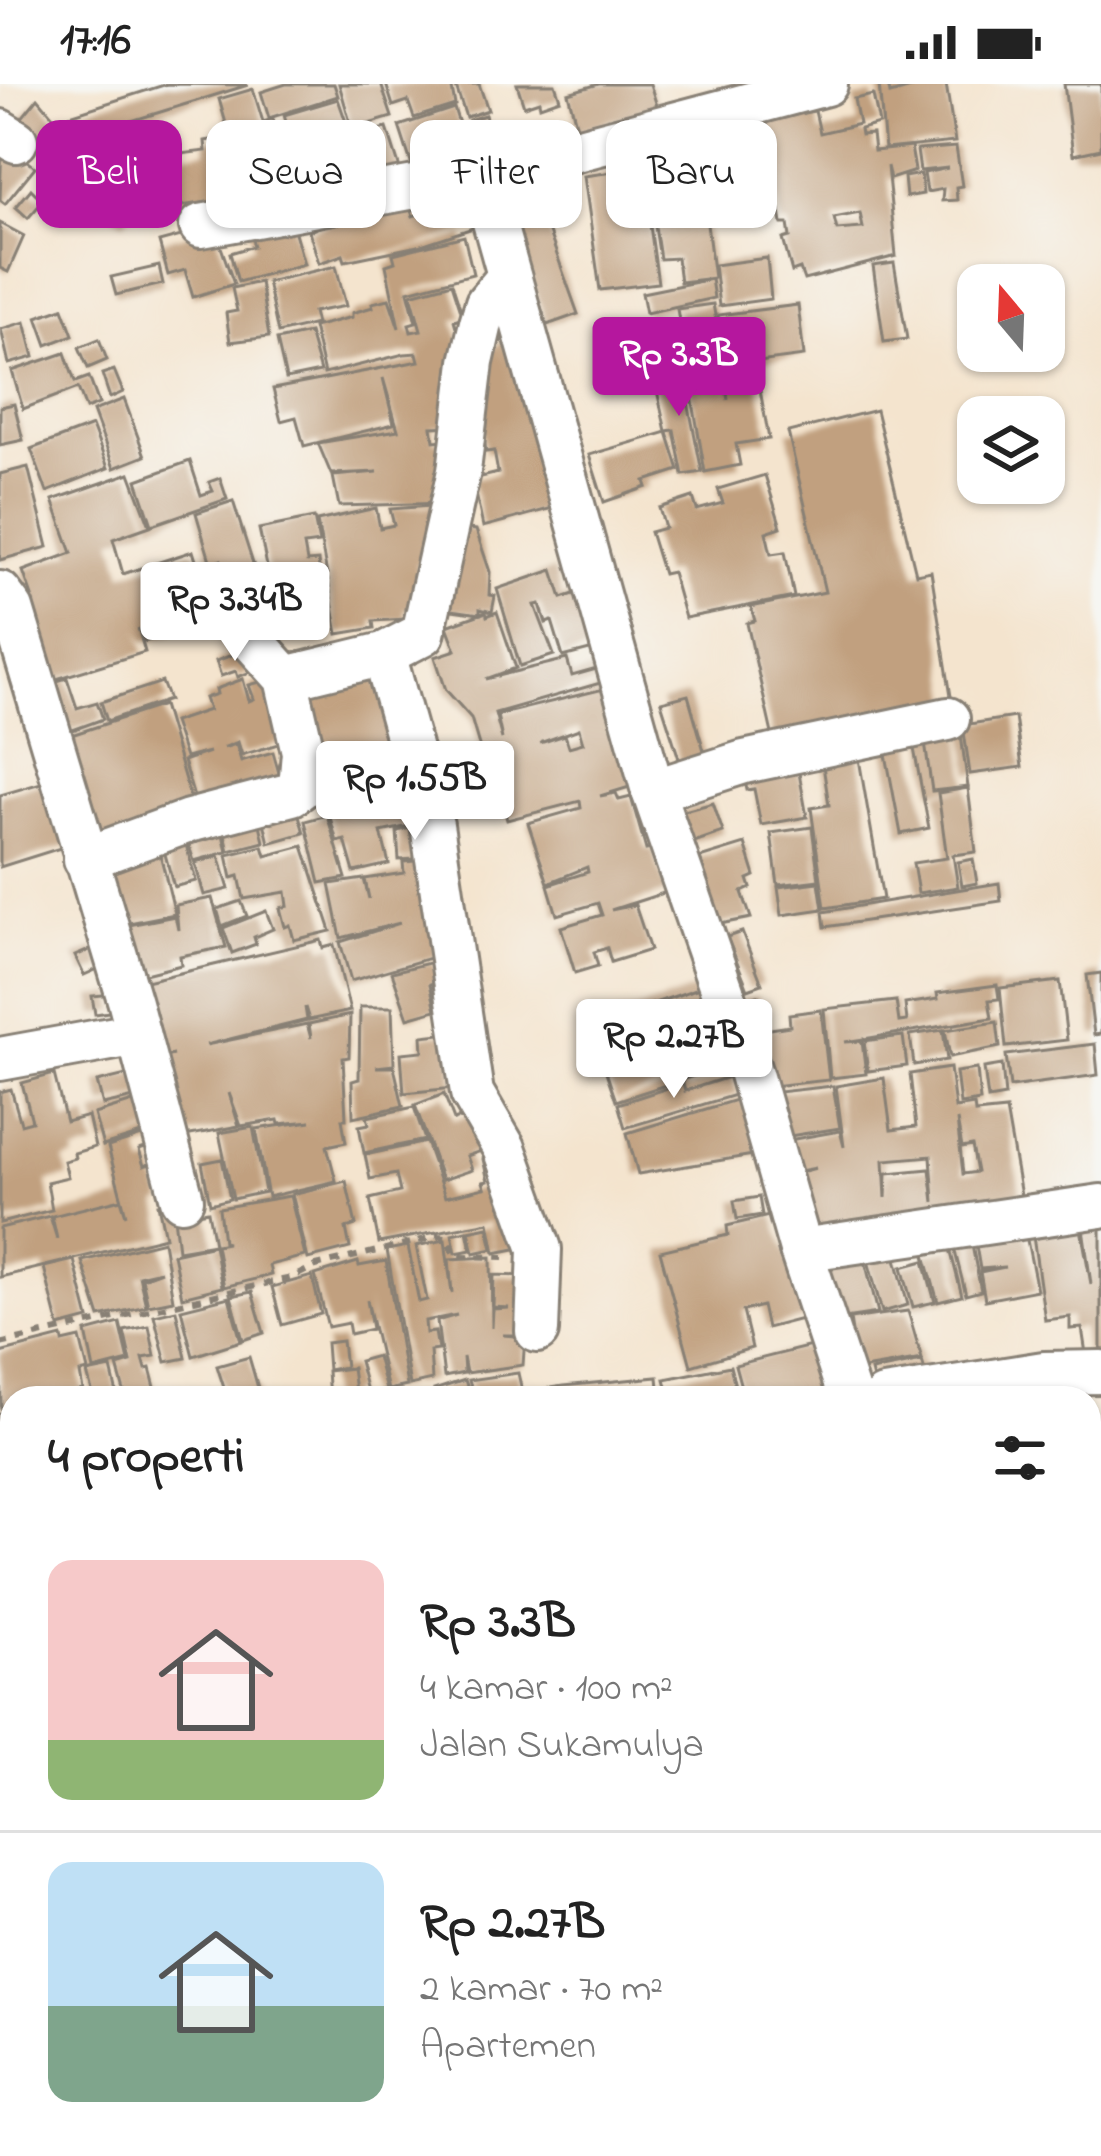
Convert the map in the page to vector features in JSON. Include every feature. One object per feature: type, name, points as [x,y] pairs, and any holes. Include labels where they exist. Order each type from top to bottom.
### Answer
[{"type":"street","points":[[582,148],[826,84]]},
{"type":"street","points":[[201,226],[410,188]]},
{"type":"street","points":[[496,228],[653,791],[751,1074],[846,1386]]},
{"type":"street","points":[[286,678],[384,653],[418,638],[428,620],[459,471],[481,323],[487,303],[509,277]]},
{"type":"street","points":[[0,593],[12,609],[182,1198]]},
{"type":"street","points":[[85,859],[189,820],[300,788],[303,752],[286,678],[240,627]]},
{"type":"street","points":[[384,653],[433,826],[472,1093],[504,1148],[540,1249],[537,1331]]},
{"type":"street","points":[[653,791],[744,762],[948,718]]},
{"type":"street","points":[[0,1059],[138,1034]]},
{"type":"street","points":[[801,1250],[1101,1206]]},
{"type":"street","points":[[961,1386],[1044,1373],[1101,1372]]},
{"type":"path","points":[[0,1344],[291,1278],[316,1266],[438,1236],[446,1237],[455,1256],[503,1257],[540,1249]]},
{"type":"building","points":[[167,84],[248,85],[134,120],[71,120],[70,115]]},
{"type":"building","points":[[286,84],[334,84],[338,96],[269,118],[261,92]]},
{"type":"building","points":[[339,84],[381,84],[392,117],[349,120]]},
{"type":"building","points":[[386,84],[451,84],[455,105],[414,118],[408,101],[393,106]]},
{"type":"building","points":[[455,84],[479,84],[488,110],[466,117]]},
{"type":"building","points":[[517,84],[555,84],[560,99],[524,106]]},
{"type":"building","points":[[599,84],[650,84],[657,106],[582,130],[568,93]]},
{"type":"building","points":[[888,84],[890,94],[925,84],[946,84],[955,142],[885,149],[879,85]]},
{"type":"building","points":[[1064,84],[1101,84],[1101,149],[1073,155]]},
{"type":"building","points":[[253,89],[262,120],[225,120],[219,99]]},
{"type":"building","points":[[873,95],[879,124],[860,129],[861,135],[872,134],[874,151],[911,147],[915,171],[890,179],[887,166],[896,256],[804,280],[800,269],[792,272],[783,239],[790,237],[788,224],[782,224],[777,191],[777,120],[766,118],[815,111],[820,133],[859,124],[854,99]],"holes":[[[860,213],[863,228],[837,230],[834,218]]]},
{"type":"building","points":[[38,98],[56,120],[36,120],[36,148],[30,149],[11,131]]},
{"type":"building","points":[[338,99],[345,120],[285,120],[284,115]]},
{"type":"building","points":[[454,108],[458,120],[417,120]]},
{"type":"building","points":[[410,122],[410,160],[399,126]]},
{"type":"building","points":[[386,128],[402,175],[386,179]]},
{"type":"building","points":[[2,141],[35,167],[5,204],[0,200]]},
{"type":"building","points":[[956,147],[962,186],[956,187],[957,200],[942,201],[943,189],[927,192],[924,173],[948,168],[920,171],[917,150]]},
{"type":"building","points":[[206,151],[206,202],[182,206],[182,154]]},
{"type":"building","points":[[606,173],[606,228],[650,228],[658,283],[600,290],[584,176]]},
{"type":"building","points":[[921,174],[923,194],[906,197],[904,177]]},
{"type":"building","points":[[31,189],[36,194],[36,209],[28,218],[16,207]]},
{"type":"building","points":[[405,194],[410,228],[473,228],[418,246],[345,261],[343,255],[319,263],[309,231],[386,228],[386,201]]},
{"type":"building","points":[[0,223],[24,236],[8,272],[0,268]]},
{"type":"building","points":[[214,228],[234,284],[193,297],[185,270],[168,275],[159,242]]},
{"type":"building","points":[[249,228],[294,228],[304,264],[238,282],[230,253],[254,246]]},
{"type":"building","points":[[514,228],[547,228],[578,314],[547,325]]},
{"type":"building","points":[[655,228],[707,228],[714,278],[680,282],[677,258],[660,259]]},
{"type":"building","points":[[464,236],[473,274],[408,291],[416,322],[409,324],[411,332],[421,330],[411,294],[452,283],[463,317],[454,320],[462,348],[460,373],[448,376],[454,426],[432,427],[434,441],[445,440],[448,503],[339,506],[333,476],[378,472],[331,474],[318,443],[398,430],[383,378],[394,424],[304,446],[296,417],[281,421],[273,389],[419,361],[417,353],[404,354],[324,374],[313,327],[352,317],[352,313],[373,307],[372,303],[389,299],[399,328],[386,265],[395,262],[393,254]]},
{"type":"building","points":[[767,258],[771,299],[719,306],[714,265]]},
{"type":"building","points":[[894,263],[907,339],[884,342],[873,266]]},
{"type":"building","points":[[159,266],[163,284],[116,295],[111,277]]},
{"type":"building","points":[[336,266],[346,306],[313,312],[316,324],[278,333],[267,282]]},
{"type":"building","points":[[711,279],[714,298],[646,313],[642,293]]},
{"type":"building","points":[[260,282],[269,337],[230,342],[226,313],[237,311],[232,288]]},
{"type":"building","points":[[713,304],[724,366],[714,368],[715,373],[723,371],[728,400],[725,372],[756,368],[769,439],[736,444],[740,465],[705,472],[677,309]]},
{"type":"building","points":[[798,305],[804,356],[727,366],[718,315]]},
{"type":"building","points":[[63,308],[73,335],[47,345],[37,317]]},
{"type":"building","points":[[25,322],[34,357],[9,364],[1,329]]},
{"type":"building","points":[[309,333],[320,372],[286,379],[277,340]]},
{"type":"building","points":[[508,336],[560,506],[483,527],[473,479],[498,473],[494,451],[486,452],[474,363]]},
{"type":"building","points":[[99,339],[107,360],[88,368],[79,347]]},
{"type":"building","points":[[65,353],[75,382],[89,377],[99,404],[86,409],[78,388],[23,409],[12,371]]},
{"type":"building","points":[[114,370],[123,392],[110,398],[102,374]]},
{"type":"building","points":[[682,372],[702,472],[683,475],[674,430],[666,431],[654,377]]},
{"type":"building","points":[[124,399],[145,456],[114,468],[93,411]]},
{"type":"building","points":[[14,404],[23,440],[0,445],[0,407]]},
{"type":"building","points":[[876,410],[916,574],[931,571],[953,709],[775,747],[747,623],[755,621],[751,607],[825,592],[788,432]]},
{"type":"building","points":[[92,426],[108,468],[47,492],[31,449]]},
{"type":"building","points":[[667,432],[679,470],[604,502],[589,455]]},
{"type":"building","points":[[190,461],[201,495],[213,491],[209,482],[220,478],[227,499],[152,525],[137,480]]},
{"type":"building","points":[[28,467],[48,547],[0,560],[0,474]]},
{"type":"building","points":[[130,473],[150,526],[113,539],[123,574],[193,551],[211,609],[183,619],[186,629],[144,642],[138,628],[145,652],[50,681],[23,600],[32,596],[23,571],[72,553],[53,500]]},
{"type":"building","points":[[765,475],[781,527],[766,532],[771,554],[785,552],[794,597],[685,618],[672,572],[663,574],[650,532],[665,528],[659,508],[693,497],[697,510],[723,503],[718,489]]},
{"type":"building","points":[[233,501],[263,595],[235,605],[221,560],[211,564],[196,513]]},
{"type":"building","points":[[444,505],[437,562],[417,563],[421,608],[405,609],[406,619],[373,621],[374,628],[338,634],[317,521],[376,508],[380,528],[394,525],[390,509]]},
{"type":"building","points":[[314,518],[319,543],[304,545],[307,562],[318,561],[323,598],[302,601],[306,632],[273,634],[259,529]]},
{"type":"building","points":[[458,528],[476,530],[490,572],[489,595],[495,596],[492,612],[445,609]]},
{"type":"building","points":[[553,570],[562,598],[589,589],[609,645],[563,657],[552,621],[546,623],[540,604],[535,605],[554,655],[520,666],[497,589]]},
{"type":"building","points":[[497,612],[516,668],[486,679],[567,659],[572,676],[607,666],[611,680],[495,713],[502,739],[497,715],[620,685],[649,781],[600,796],[631,797],[646,850],[652,849],[667,892],[611,910],[635,905],[650,950],[611,962],[607,948],[594,952],[598,966],[575,973],[561,927],[602,915],[598,903],[557,915],[548,885],[588,872],[587,867],[548,883],[528,823],[581,808],[580,801],[507,820],[501,799],[493,793],[471,718],[446,690],[435,657],[456,650],[447,626]],"holes":[[[579,729],[583,743],[569,747],[565,735],[540,743]]]},
{"type":"building","points":[[246,650],[253,671],[238,677],[236,671],[221,676],[216,661]]},
{"type":"building","points":[[371,663],[408,769],[394,774],[401,799],[411,796],[419,824],[381,832],[389,864],[354,872],[345,840],[337,842],[323,793],[331,783],[321,787],[300,691]]},
{"type":"building","points":[[67,678],[77,708],[97,702],[103,719],[59,735],[43,685]]},
{"type":"building","points":[[243,679],[249,701],[254,699],[249,685],[272,679],[288,741],[242,755],[238,742],[223,748],[236,744],[241,761],[273,752],[283,787],[199,814],[183,761],[209,752],[185,758],[173,722],[209,710],[205,698]]},
{"type":"building","points":[[162,682],[169,700],[107,721],[101,702]]},
{"type":"building","points":[[688,695],[707,761],[681,765],[661,702]]},
{"type":"building","points":[[163,705],[194,811],[93,845],[59,739]]},
{"type":"building","points":[[1015,717],[1022,767],[970,774],[963,725]]},
{"type":"building","points":[[960,728],[968,787],[932,791],[924,736]]},
{"type":"building","points":[[912,738],[929,828],[901,834],[884,744]]},
{"type":"building","points":[[858,753],[883,899],[825,908],[811,808],[829,805],[822,759]]},
{"type":"building","points":[[797,762],[807,817],[761,825],[754,789],[747,790],[743,773]]},
{"type":"building","points":[[51,780],[70,845],[0,867],[0,795]]},
{"type":"building","points":[[968,788],[976,852],[953,855],[958,887],[918,893],[913,863],[947,858],[938,793]]},
{"type":"building","points":[[713,803],[723,832],[688,844],[677,813]]},
{"type":"building","points":[[297,808],[304,833],[269,843],[263,818]]},
{"type":"building","points":[[327,815],[346,878],[320,883],[305,821]]},
{"type":"building","points":[[259,820],[264,842],[229,851],[224,830]]},
{"type":"building","points":[[430,824],[432,858],[399,860],[397,831]]},
{"type":"building","points":[[812,827],[819,880],[778,885],[771,833]]},
{"type":"building","points":[[222,830],[227,852],[194,861],[187,840]]},
{"type":"building","points":[[185,841],[196,881],[174,887],[163,847]]},
{"type":"building","points":[[745,844],[755,876],[748,879],[751,888],[742,892],[751,918],[715,925],[693,860]]},
{"type":"building","points":[[263,846],[266,856],[303,846],[331,931],[294,940],[280,908],[288,906],[286,892],[244,899],[239,876],[232,878],[227,855]]},
{"type":"building","points":[[160,854],[175,914],[124,924],[107,860],[144,860]]},
{"type":"building","points":[[219,856],[229,889],[204,895],[195,863]]},
{"type":"building","points":[[973,859],[977,883],[962,886],[958,862]]},
{"type":"building","points":[[427,860],[437,956],[351,981],[340,942],[400,923],[341,938],[330,884],[364,879],[369,899],[365,879],[404,873],[403,862]]},
{"type":"building","points":[[819,882],[823,909],[782,915],[778,887]]},
{"type":"building","points":[[999,883],[1001,901],[825,927],[823,912]]},
{"type":"building","points":[[212,898],[226,947],[180,956],[181,965],[137,976],[124,926],[175,916],[178,930],[176,905]]},
{"type":"building","points":[[241,901],[247,916],[222,926],[217,909]]},
{"type":"building","points":[[266,911],[273,929],[254,937],[256,944],[232,953],[223,928]]},
{"type":"building","points":[[742,932],[762,984],[748,989],[727,937]]},
{"type":"building","points":[[321,940],[323,948],[334,945],[350,1011],[309,1020],[305,1007],[307,1020],[206,1045],[307,1024],[311,1038],[309,1024],[350,1015],[349,1057],[343,1058],[346,1142],[327,1146],[336,1181],[268,1197],[256,1129],[311,1121],[241,1126],[229,1093],[239,1126],[174,1138],[152,1060],[173,1055],[153,1058],[148,1041],[161,1038],[156,1016],[147,1018],[137,983]]},
{"type":"building","points":[[94,948],[102,967],[84,975],[75,956]]},
{"type":"building","points":[[433,962],[439,981],[430,984],[436,1010],[408,1018],[392,972]]},
{"type":"building","points":[[1101,973],[1101,1034],[1094,1035],[1087,975]]},
{"type":"building","points":[[1060,981],[1067,1040],[1006,1047],[1000,988]]},
{"type":"building","points":[[997,985],[999,999],[989,1000],[992,1018],[845,1042],[862,1041],[866,1074],[830,1078],[824,1009],[896,1001],[899,1022],[907,1021],[905,1004],[938,999],[937,993]]},
{"type":"building","points":[[702,987],[728,1065],[616,1101],[590,1025]]},
{"type":"building","points":[[114,994],[116,1011],[95,1014],[92,996]]},
{"type":"building","points":[[758,996],[764,1039],[747,1042],[741,999]]},
{"type":"building","points":[[360,1007],[392,1007],[394,1065],[376,1067],[394,1067],[403,1106],[353,1117],[352,1081],[359,1079]]},
{"type":"building","points":[[821,1010],[829,1080],[771,1086],[764,1030],[790,1026],[789,1014]]},
{"type":"building","points":[[997,1022],[1000,1047],[950,1057],[945,1030]]},
{"type":"building","points":[[943,1030],[947,1060],[914,1065],[910,1035]]},
{"type":"building","points":[[450,1033],[454,1088],[404,1093],[401,1053],[423,1051],[422,1036]]},
{"type":"building","points":[[903,1036],[907,1066],[868,1071],[864,1041]]},
{"type":"building","points":[[1095,1044],[1098,1075],[1010,1087],[1006,1055]]},
{"type":"building","points":[[1002,1065],[1005,1096],[988,1099],[984,1068]]},
{"type":"building","points":[[950,1068],[955,1108],[974,1105],[975,1113],[1006,1110],[1024,1213],[807,1243],[789,1175],[816,1168],[789,1173],[783,1141],[840,1131],[844,1147],[836,1086],[884,1078],[891,1130],[916,1127],[910,1074]],"holes":[[[957,1120],[962,1148],[972,1146],[977,1172],[963,1174]],[[931,1156],[934,1202],[930,1169],[887,1173],[886,1198],[884,1160]]]},
{"type":"building","points":[[977,1069],[980,1101],[960,1104],[956,1072]]},
{"type":"building","points":[[138,1072],[143,1096],[103,1105],[97,1082]]},
{"type":"building","points":[[54,1074],[66,1122],[88,1116],[95,1147],[64,1161],[68,1177],[47,1182],[52,1210],[0,1223],[0,1092],[11,1089],[21,1124],[32,1121],[22,1083]]},
{"type":"building","points":[[732,1076],[738,1094],[625,1128],[618,1104],[683,1083],[685,1091]]},
{"type":"building","points":[[833,1086],[840,1128],[783,1137],[778,1092]]},
{"type":"building","points":[[444,1094],[454,1120],[471,1114],[492,1147],[467,1156],[472,1170],[442,1180],[415,1105]]},
{"type":"building","points":[[146,1098],[154,1130],[103,1146],[94,1114]]},
{"type":"building","points":[[742,1098],[759,1154],[638,1174],[627,1133]]},
{"type":"building","points":[[414,1107],[425,1140],[364,1153],[359,1126],[369,1124],[367,1117]]},
{"type":"building","points":[[253,1127],[265,1192],[233,1199],[219,1133]]},
{"type":"building","points":[[154,1132],[158,1144],[139,1150],[144,1166],[152,1163],[163,1203],[158,1204],[165,1237],[0,1277],[0,1228],[50,1216],[57,1239],[52,1216],[121,1199],[126,1215],[108,1147]]},
{"type":"building","points":[[426,1142],[445,1197],[485,1188],[483,1159],[502,1154],[535,1245],[495,1253],[489,1222],[379,1243],[370,1199],[400,1192],[396,1174],[370,1179],[365,1155]]},
{"type":"building","points":[[222,1159],[230,1199],[210,1204],[202,1163]]},
{"type":"building","points":[[346,1181],[356,1225],[346,1228],[350,1248],[308,1259],[292,1194]]},
{"type":"building","points":[[290,1196],[305,1256],[269,1265],[271,1275],[224,1287],[216,1245],[227,1243],[223,1242],[219,1208]]},
{"type":"building","points":[[759,1197],[762,1215],[737,1219],[734,1201]]},
{"type":"building","points":[[208,1211],[214,1244],[178,1250],[174,1217]]},
{"type":"building","points":[[1101,1211],[1101,1358],[1087,1360],[1082,1328],[1070,1329],[1070,1317],[1045,1320],[1032,1229],[1080,1223],[1091,1284],[1081,1214]]},
{"type":"building","points":[[773,1215],[809,1317],[767,1328],[762,1306],[743,1311],[752,1348],[691,1366],[660,1251],[728,1235],[727,1226]]},
{"type":"building","points":[[1023,1220],[1037,1290],[985,1300],[980,1272],[1005,1267],[980,1269],[973,1228]]},
{"type":"building","points":[[488,1227],[493,1249],[474,1253],[469,1231]]},
{"type":"building","points":[[969,1230],[981,1291],[966,1295],[950,1232]]},
{"type":"building","points":[[467,1231],[471,1250],[456,1253],[452,1234]]},
{"type":"building","points":[[891,1239],[908,1305],[882,1312],[864,1246]]},
{"type":"building","points":[[445,1240],[452,1293],[449,1259],[491,1257],[492,1328],[493,1309],[509,1308],[493,1307],[494,1275],[527,1276],[526,1335],[503,1335],[525,1337],[523,1365],[466,1373],[463,1357],[464,1373],[444,1377],[437,1321],[457,1315],[425,1321],[426,1333],[435,1332],[438,1350],[430,1351],[432,1380],[410,1385],[387,1250],[408,1246],[419,1302],[427,1300],[416,1246]]},
{"type":"building","points":[[163,1241],[173,1300],[148,1305],[142,1278],[161,1271],[139,1276],[146,1306],[100,1317],[82,1261]]},
{"type":"building","points":[[214,1245],[222,1287],[182,1297],[173,1254]]},
{"type":"building","points":[[861,1245],[878,1313],[831,1320],[816,1250]]},
{"type":"building","points":[[950,1249],[962,1296],[938,1302],[925,1255]]},
{"type":"building","points":[[74,1260],[89,1319],[59,1327],[44,1267]]},
{"type":"building","points":[[386,1261],[407,1386],[387,1386],[367,1300],[372,1329],[350,1334],[348,1323],[328,1327],[315,1275],[358,1262],[359,1266]]},
{"type":"building","points":[[924,1261],[935,1302],[913,1307],[902,1267]]},
{"type":"building","points":[[312,1276],[321,1314],[282,1325],[272,1287]]},
{"type":"building","points":[[252,1292],[264,1333],[243,1340],[231,1296]]},
{"type":"building","points":[[229,1297],[241,1341],[193,1356],[181,1309]]},
{"type":"building","points":[[176,1310],[186,1358],[166,1362],[154,1315]]},
{"type":"building","points":[[908,1311],[922,1359],[858,1370],[850,1319]]},
{"type":"building","points":[[120,1323],[129,1361],[94,1370],[86,1332]]},
{"type":"building","points":[[149,1326],[155,1356],[143,1358],[155,1386],[123,1386],[117,1366],[131,1362],[124,1331]]},
{"type":"building","points":[[62,1337],[63,1342],[80,1338],[88,1371],[80,1373],[82,1386],[1,1386],[0,1353]]},
{"type":"building","points":[[342,1341],[345,1367],[328,1370],[326,1343]]},
{"type":"building","points":[[819,1344],[829,1386],[741,1386],[735,1365]]},
{"type":"building","points":[[377,1356],[385,1386],[366,1386],[359,1361]]},
{"type":"building","points":[[249,1357],[257,1386],[223,1386],[217,1366]]},
{"type":"building","points":[[922,1361],[928,1381],[874,1386],[871,1371]]},
{"type":"building","points":[[730,1366],[735,1386],[667,1386],[665,1379]]},
{"type":"building","points":[[111,1368],[115,1386],[91,1386],[87,1373]]},
{"type":"building","points":[[352,1368],[354,1386],[328,1386],[327,1371]]},
{"type":"building","points":[[518,1373],[521,1386],[471,1386],[469,1380]]},
{"type":"building","points":[[658,1377],[659,1386],[563,1386]]}]
